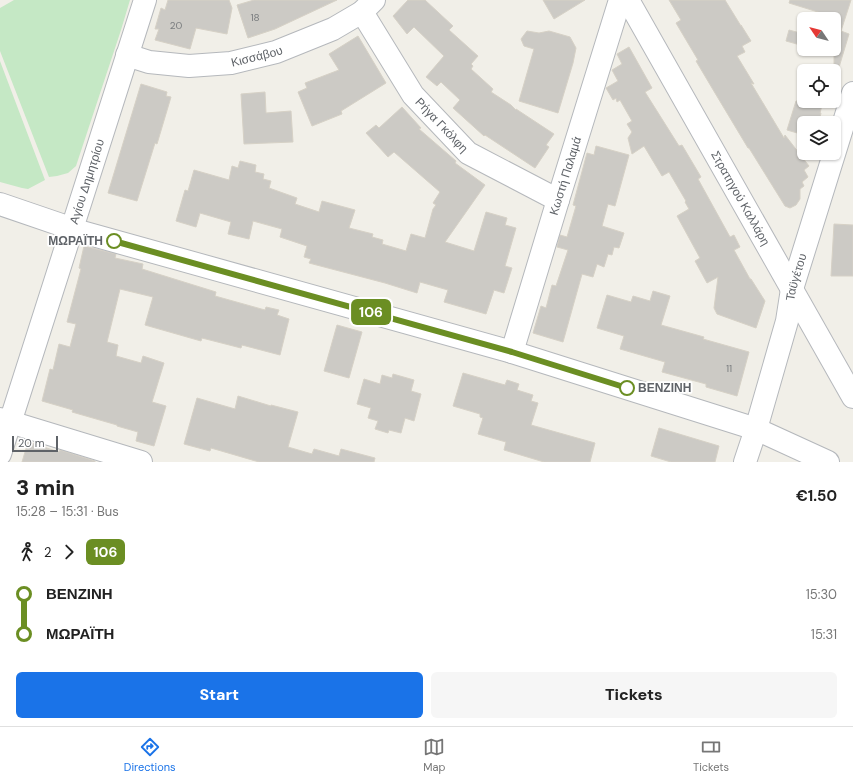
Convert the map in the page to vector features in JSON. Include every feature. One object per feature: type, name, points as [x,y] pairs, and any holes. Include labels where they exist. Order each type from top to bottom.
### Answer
[{"type":"street","name":"Αγίου Δημητρίου","points":[[0,454],[5,421],[72,229],[145,0]]},
{"type":"street","name":"Κωστή Παλαμά","points":[[512,352],[620,0]]},
{"type":"street","name":"Στρατηγού Καλλάρη","points":[[628,0],[853,397]]},
{"type":"street","name":"Κισσάβου","points":[[127,55],[150,62],[189,66],[231,63],[276,52],[319,35],[333,29],[368,6]]},
{"type":"street","name":"Ρήγα Γκόλφη","points":[[368,6],[413,95],[468,153],[558,200]]},
{"type":"street","name":"Ταϋγέτου","points":[[745,462],[787,321],[792,289],[853,93]]},
{"type":"street","points":[[0,204],[72,229],[512,352],[756,429],[828,462]]},
{"type":"street","points":[[5,421],[141,462]]},
{"type":"green space","points":[[14,0],[130,0],[76,166],[68,173],[49,177],[0,51],[0,8]]},
{"type":"green space","points":[[0,61],[45,180],[28,189],[0,182]]},
{"type":"building","points":[[168,0],[229,0],[232,8],[227,34],[196,28],[190,49],[155,40],[159,29],[155,29],[161,8],[165,10]]},
{"type":"building","points":[[254,0],[337,0],[275,29],[248,38],[237,5]]},
{"type":"building","points":[[408,0],[425,0],[453,26],[449,30],[478,56],[471,64],[473,66],[471,69],[493,89],[491,92],[554,134],[546,145],[549,147],[535,168],[485,135],[484,136],[453,108],[460,100],[441,82],[437,86],[426,77],[444,56],[414,27],[407,34],[393,16]]},
{"type":"building","points":[[543,0],[585,0],[554,19]]},
{"type":"building","points":[[669,0],[725,0],[751,41],[742,46],[745,52],[737,56],[754,84],[751,83],[784,138],[785,135],[797,150],[797,160],[804,160],[809,166],[804,170],[808,177],[802,182],[804,186],[800,189],[800,199],[796,205],[790,208],[785,206],[748,148],[696,61],[698,60],[676,23],[681,20]]},
{"type":"building","points":[[790,0],[851,0],[841,31],[841,12],[818,12],[789,3]]},
{"type":"building","points":[[789,30],[797,32],[797,44],[786,41]]},
{"type":"building","points":[[527,31],[539,33],[549,31],[570,37],[576,48],[558,113],[519,101],[534,49],[524,46],[521,39]]},
{"type":"building","points":[[841,31],[849,34],[840,64],[834,64],[834,56],[841,56]]},
{"type":"building","points":[[358,36],[386,83],[341,111],[342,114],[312,126],[298,92],[307,88],[305,83],[339,70],[329,54]]},
{"type":"building","points":[[629,47],[652,88],[645,92],[679,146],[682,145],[701,177],[698,179],[730,237],[734,235],[740,247],[734,250],[750,279],[765,301],[756,328],[717,314],[714,308],[718,277],[707,283],[695,261],[700,258],[677,216],[689,209],[685,202],[686,201],[669,172],[662,176],[644,146],[632,154],[628,138],[632,132],[627,124],[632,121],[620,100],[617,102],[616,98],[613,100],[606,88],[618,81],[612,70],[622,64],[617,54]]},
{"type":"building","points":[[141,84],[167,92],[166,96],[171,97],[157,144],[155,143],[137,201],[108,193]]},
{"type":"building","points":[[265,92],[266,113],[291,111],[293,142],[244,144],[241,94]]},
{"type":"building","points":[[796,101],[797,108],[821,108],[820,116],[797,116],[797,133],[787,130]]},
{"type":"building","points":[[402,107],[421,128],[419,129],[456,161],[455,163],[485,185],[445,242],[474,251],[486,212],[507,218],[505,225],[516,228],[505,266],[512,268],[504,293],[494,290],[486,314],[444,302],[448,290],[420,282],[417,293],[309,263],[311,259],[304,257],[307,246],[280,237],[282,229],[253,221],[249,239],[228,234],[231,222],[200,213],[196,227],[176,221],[185,190],[188,191],[194,170],[229,180],[232,166],[238,168],[240,161],[256,165],[255,172],[264,174],[263,179],[271,181],[269,188],[297,198],[295,204],[319,212],[322,201],[355,210],[349,228],[373,234],[372,237],[383,240],[382,244],[406,251],[411,234],[425,238],[433,209],[436,205],[433,203],[440,192],[394,152],[388,157],[366,133],[376,125],[379,128]]},
{"type":"building","points":[[596,146],[629,155],[615,206],[608,204],[602,226],[624,233],[619,248],[614,247],[612,255],[608,254],[604,267],[597,264],[593,277],[582,274],[563,342],[533,333],[541,306],[546,308],[552,285],[556,286],[568,250],[557,247],[560,235],[567,237],[576,206],[573,205],[587,153],[594,155]]},
{"type":"building","points":[[834,224],[853,225],[853,276],[831,276]]},
{"type":"building","points":[[84,246],[116,254],[115,258],[143,264],[142,269],[216,292],[215,296],[265,310],[266,307],[279,310],[277,315],[289,319],[280,355],[242,345],[241,348],[202,338],[201,341],[145,325],[153,297],[120,289],[107,342],[118,345],[116,356],[141,363],[143,356],[164,363],[152,402],[166,406],[154,446],[136,441],[138,432],[72,412],[73,410],[42,401],[50,369],[53,370],[59,344],[70,347],[76,324],[67,322],[81,269],[79,268]]},
{"type":"building","points":[[653,291],[670,296],[661,325],[749,352],[737,396],[706,387],[706,384],[662,372],[665,362],[620,349],[624,336],[597,328],[607,295],[631,302],[633,296],[650,301]]},
{"type":"building","points":[[337,325],[362,332],[349,378],[324,371]]},
{"type":"building","points":[[463,373],[505,385],[507,380],[519,384],[517,390],[533,395],[531,401],[538,403],[531,425],[595,443],[590,462],[544,462],[504,450],[506,442],[478,434],[483,418],[480,417],[480,414],[453,406]]},
{"type":"building","points":[[393,374],[414,380],[411,391],[421,394],[414,421],[405,418],[401,433],[389,430],[388,433],[375,429],[378,421],[368,418],[371,408],[357,404],[364,379],[380,384],[382,375],[392,378]]},
{"type":"building","points":[[238,396],[298,412],[288,447],[312,454],[314,449],[339,456],[341,449],[375,458],[374,462],[259,462],[211,448],[210,451],[184,444],[197,398],[235,409]]},
{"type":"building","points":[[659,428],[719,446],[715,462],[671,462],[651,456]]},
{"type":"building","points":[[28,442],[59,452],[60,450],[95,462],[22,462]]},
{"type":"bus line","name":"106","points":[[114,241],[512,352],[627,388]]},
{"type":"place","name":"ΜΩΡΑΪΤΗ","points":[[114,241]]},
{"type":"place","name":"ΒΕΝΖΙΝΗ","points":[[627,388]]}]
